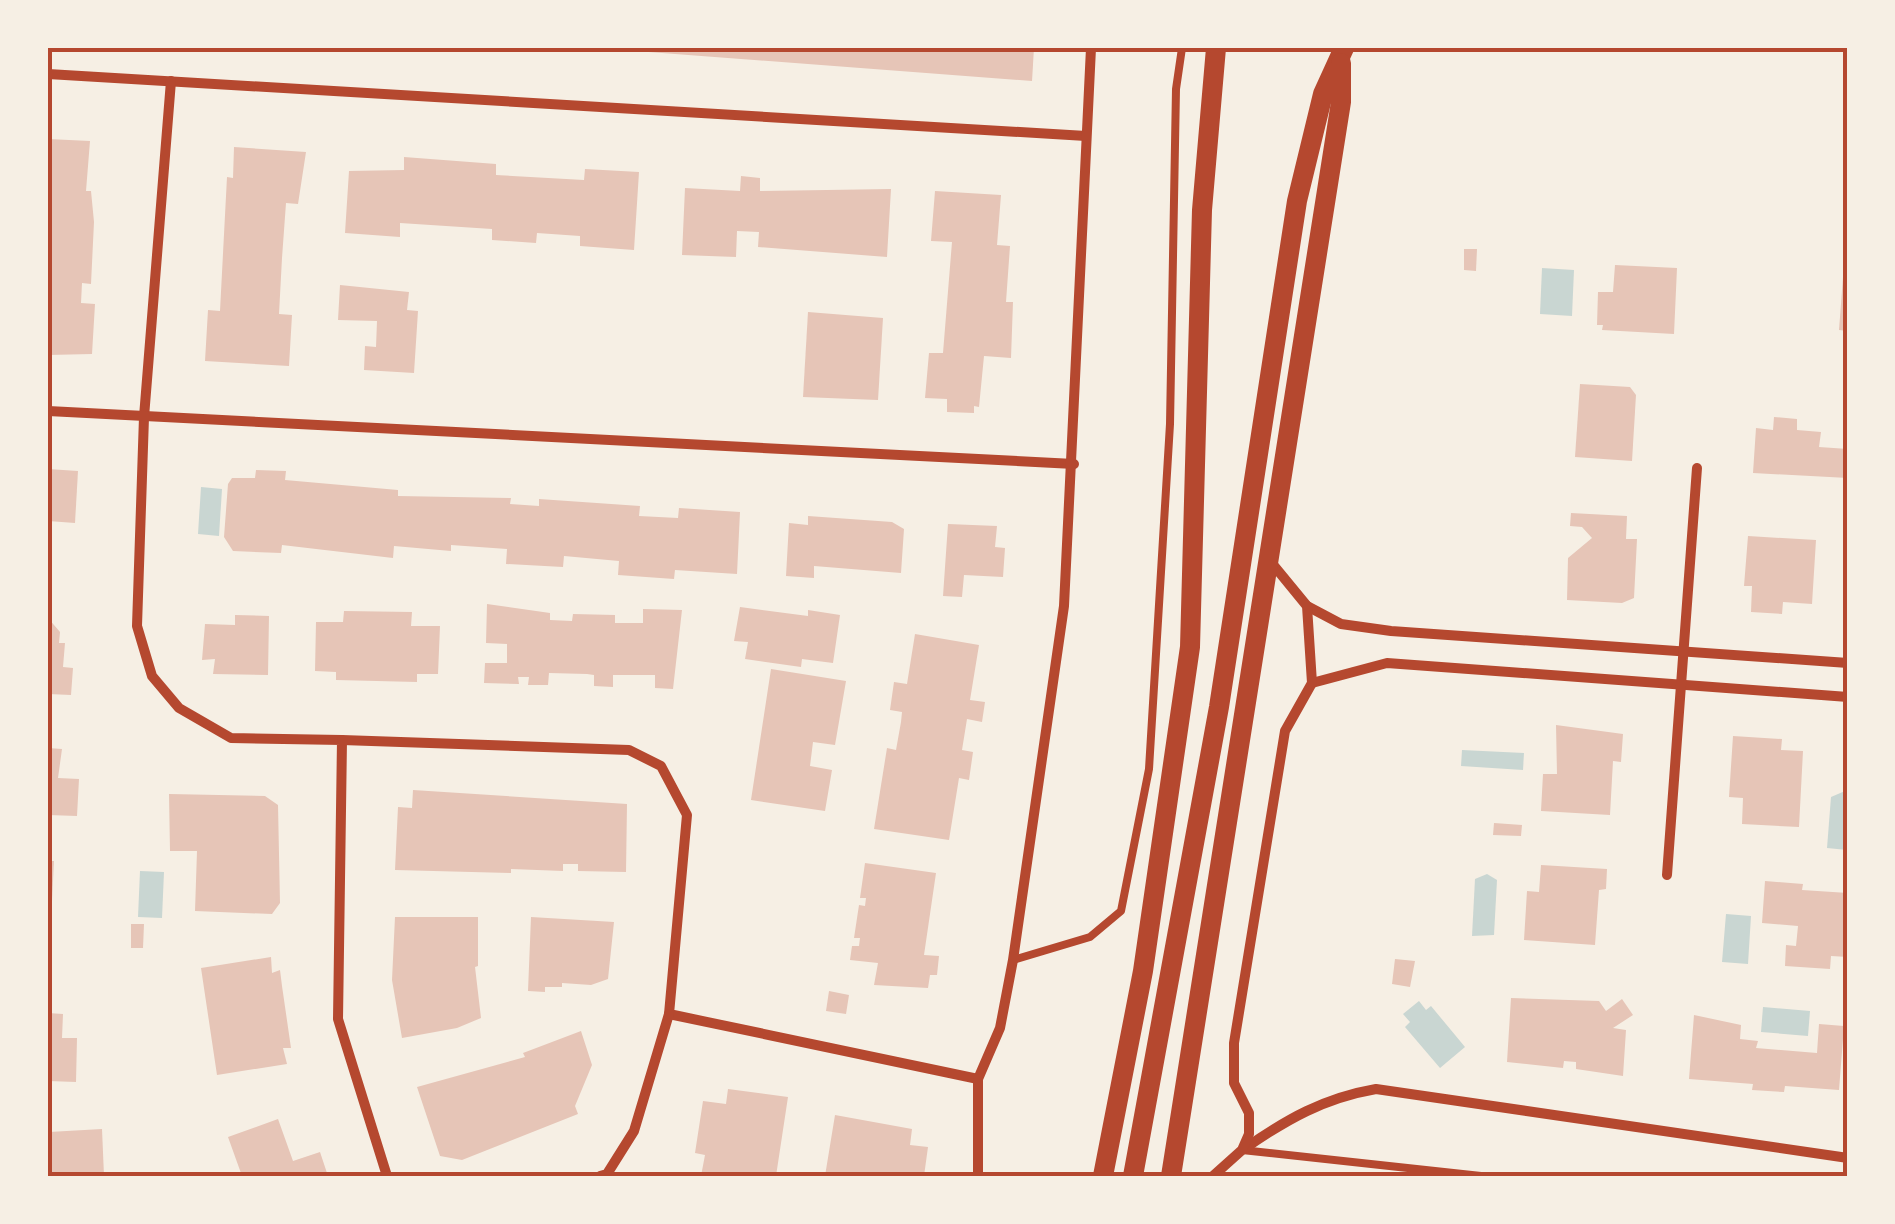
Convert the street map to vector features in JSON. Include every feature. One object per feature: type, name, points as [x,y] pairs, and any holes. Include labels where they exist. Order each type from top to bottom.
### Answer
[{"type":"main road","points":[[1103,1176],[1143,970],[1190,647],[1202,210],[1216,48]]},
{"type":"main road","points":[[1171,1176],[1341,102],[1342,52]]},
{"type":"main road","points":[[1133,1176],[1219,706],[1298,201],[1322,94],[1342,52]]},
{"type":"street","points":[[978,1176],[978,1078],[1000,1028],[1014,960],[1064,606],[1074,464],[1091,48]]},
{"type":"street","points":[[48,74],[1086,136]]},
{"type":"street","points":[[171,81],[144,418],[137,626],[152,676],[179,708],[231,738],[630,750],[660,766],[687,814],[669,1014],[634,1131],[607,1174],[600,1176]]},
{"type":"street","points":[[48,411],[1074,464]]},
{"type":"street","points":[[1667,875],[1684,686],[1697,468]]},
{"type":"street","points":[[1268,558],[1307,606],[1342,624],[1686,655],[1848,663]]},
{"type":"street","points":[[1242,1150],[1249,1134],[1249,1113],[1234,1083],[1234,1043],[1285,730],[1312,683],[1307,606]]},
{"type":"street","points":[[1312,683],[1387,663],[1848,698]]},
{"type":"street","points":[[342,740],[338,1018],[387,1176]]},
{"type":"street","points":[[669,1014],[978,1078]]},
{"type":"street","points":[[1214,1176],[1242,1150],[1288,1118],[1334,1096],[1376,1089],[1848,1158]]},
{"type":"lane","points":[[1014,960],[1090,937],[1121,911],[1150,768],[1170,424],[1176,89],[1182,48]]},
{"type":"lane","points":[[1242,1150],[1481,1176]]},
{"type":"shaded area","points":[[1542,268],[1574,270],[1572,316],[1540,314]]},
{"type":"shaded area","points":[[201,487],[222,489],[219,536],[198,534]]},
{"type":"shaded area","points":[[1462,750],[1524,753],[1523,770],[1461,766]]},
{"type":"shaded area","points":[[1845,791],[1847,850],[1827,848],[1831,797]]},
{"type":"shaded area","points":[[140,871],[164,872],[162,918],[138,917]]},
{"type":"shaded area","points":[[1487,874],[1497,880],[1494,935],[1472,936],[1475,879]]},
{"type":"shaded area","points":[[1726,914],[1751,916],[1748,964],[1722,962]]},
{"type":"shaded area","points":[[1419,1001],[1426,1010],[1431,1006],[1465,1047],[1440,1068],[1405,1027],[1410,1022],[1403,1014]]},
{"type":"shaded area","points":[[1763,1007],[1810,1011],[1808,1036],[1761,1032]]},
{"type":"building","points":[[596,48],[1034,48],[1032,81]]},
{"type":"building","points":[[48,139],[90,141],[86,191],[91,191],[94,222],[91,284],[82,283],[81,303],[95,304],[92,354],[48,355]]},
{"type":"building","points":[[234,147],[306,152],[298,204],[286,203],[279,314],[292,315],[289,366],[205,361],[208,310],[220,311],[227,177],[233,178]]},
{"type":"building","points":[[404,157],[496,164],[496,175],[584,180],[585,169],[639,172],[634,250],[580,246],[580,236],[537,233],[536,243],[492,240],[492,229],[400,223],[400,237],[345,233],[349,171],[404,170]]},
{"type":"building","points":[[741,176],[760,178],[760,191],[891,189],[887,257],[758,247],[759,232],[737,231],[736,257],[682,255],[685,188],[740,191]]},
{"type":"building","points":[[935,191],[1001,195],[997,245],[1010,246],[1006,302],[1013,302],[1011,358],[984,356],[979,407],[974,406],[974,413],[947,412],[947,399],[925,398],[929,353],[943,353],[952,242],[931,241]]},
{"type":"building","points":[[1464,249],[1477,249],[1476,271],[1464,270]]},
{"type":"building","points":[[1844,264],[1848,264],[1848,331],[1839,330]]},
{"type":"building","points":[[1615,265],[1677,268],[1674,334],[1602,330],[1603,325],[1597,325],[1598,292],[1613,292]]},
{"type":"building","points":[[340,285],[409,292],[407,310],[418,311],[414,373],[364,370],[365,346],[376,347],[377,321],[338,320]]},
{"type":"building","points":[[808,312],[883,318],[878,400],[803,397]]},
{"type":"building","points":[[1580,384],[1630,387],[1636,395],[1632,461],[1575,457]]},
{"type":"building","points":[[1774,417],[1797,419],[1797,430],[1821,432],[1819,447],[1848,449],[1848,478],[1753,473],[1756,428],[1773,430]]},
{"type":"building","points":[[48,469],[78,471],[75,523],[48,521]]},
{"type":"building","points":[[256,470],[286,471],[285,480],[398,490],[398,496],[511,498],[510,504],[539,506],[539,499],[640,506],[639,516],[678,518],[679,508],[740,512],[737,574],[675,570],[674,579],[618,575],[619,561],[564,556],[563,567],[506,564],[507,549],[451,545],[451,551],[394,546],[393,558],[282,545],[281,553],[233,551],[224,537],[228,484],[232,478],[255,478]]},
{"type":"building","points":[[1571,513],[1627,516],[1626,539],[1637,539],[1634,598],[1622,603],[1567,600],[1568,558],[1592,538],[1582,527],[1570,526]]},
{"type":"building","points":[[808,516],[892,522],[904,529],[901,573],[814,566],[814,578],[786,576],[789,523],[808,525]]},
{"type":"building","points":[[948,524],[997,526],[995,547],[1005,548],[1003,577],[964,575],[962,597],[943,596]]},
{"type":"building","points":[[1748,536],[1816,540],[1812,604],[1783,602],[1782,614],[1751,612],[1752,586],[1744,586]]},
{"type":"building","points":[[487,604],[550,613],[550,620],[572,621],[573,614],[615,615],[615,623],[643,623],[643,609],[682,610],[673,689],[655,688],[655,675],[613,675],[613,687],[594,686],[594,675],[587,674],[549,673],[548,685],[528,685],[529,677],[518,677],[519,684],[484,683],[485,663],[507,663],[507,644],[486,643]]},
{"type":"building","points":[[740,607],[808,616],[808,610],[840,615],[833,663],[802,659],[801,667],[745,659],[748,642],[734,641]]},
{"type":"building","points":[[344,611],[412,612],[411,626],[440,626],[438,674],[417,674],[417,682],[336,680],[336,672],[315,671],[316,622],[343,622]]},
{"type":"building","points":[[235,615],[269,616],[268,675],[213,674],[215,659],[202,660],[205,624],[235,625]]},
{"type":"building","points":[[48,618],[60,632],[59,643],[65,643],[63,667],[73,668],[71,695],[48,694]]},
{"type":"building","points":[[915,634],[979,645],[970,700],[985,702],[982,722],[967,719],[962,750],[973,752],[969,780],[959,778],[949,840],[874,829],[887,748],[896,750],[901,722],[902,712],[890,710],[894,682],[907,684]]},
{"type":"building","points":[[771,669],[846,681],[835,745],[813,742],[810,766],[832,770],[825,811],[751,800]]},
{"type":"building","points":[[1556,725],[1623,734],[1621,762],[1613,761],[1610,815],[1541,811],[1543,774],[1557,774]]},
{"type":"building","points":[[1733,736],[1782,739],[1781,750],[1803,751],[1799,827],[1742,824],[1743,798],[1729,797]]},
{"type":"building","points":[[48,748],[62,749],[58,778],[79,779],[77,816],[48,815]]},
{"type":"building","points":[[413,790],[627,804],[626,872],[578,871],[578,864],[563,864],[563,871],[511,869],[511,873],[395,870],[398,807],[412,808]]},
{"type":"building","points":[[169,794],[265,796],[278,805],[280,903],[272,914],[195,911],[197,851],[170,851]]},
{"type":"building","points":[[1494,823],[1522,825],[1521,836],[1493,835]]},
{"type":"building","points":[[48,861],[54,861],[51,921],[48,921]]},
{"type":"building","points":[[865,863],[936,873],[924,955],[939,956],[937,975],[930,975],[928,988],[874,985],[878,963],[850,960],[852,946],[859,946],[860,938],[854,938],[859,905],[865,906],[866,898],[860,898]]},
{"type":"building","points":[[1541,865],[1607,869],[1606,889],[1599,890],[1595,945],[1524,940],[1527,891],[1539,892]]},
{"type":"building","points":[[1765,881],[1803,884],[1802,890],[1848,893],[1848,957],[1831,956],[1830,969],[1785,966],[1786,945],[1796,946],[1798,926],[1762,923]]},
{"type":"building","points":[[395,917],[478,917],[475,967],[481,1018],[457,1028],[402,1038],[392,980]]},
{"type":"building","points":[[531,917],[614,922],[608,979],[591,985],[562,983],[562,987],[545,987],[545,992],[528,991]]},
{"type":"building","points":[[131,924],[144,924],[143,948],[131,948]]},
{"type":"building","points":[[271,957],[272,973],[280,970],[291,1048],[283,1048],[287,1064],[217,1075],[201,968]]},
{"type":"building","points":[[1395,959],[1415,961],[1410,987],[1392,984]]},
{"type":"building","points":[[829,991],[849,995],[846,1014],[826,1011]]},
{"type":"building","points":[[1511,998],[1599,1001],[1606,1011],[1622,999],[1633,1015],[1613,1028],[1626,1030],[1623,1076],[1576,1069],[1576,1062],[1564,1061],[1563,1068],[1507,1062]]},
{"type":"building","points":[[48,1013],[63,1014],[62,1038],[77,1038],[76,1082],[48,1081]]},
{"type":"building","points":[[1694,1015],[1741,1025],[1740,1039],[1758,1041],[1756,1048],[1817,1053],[1819,1024],[1844,1026],[1839,1090],[1785,1086],[1784,1092],[1752,1090],[1753,1084],[1689,1079]]},
{"type":"building","points":[[581,1031],[592,1065],[575,1106],[578,1114],[462,1160],[440,1156],[417,1087],[525,1057],[523,1053]]},
{"type":"building","points":[[728,1089],[788,1097],[776,1176],[701,1176],[705,1155],[695,1153],[703,1101],[726,1104]]},
{"type":"building","points":[[835,1115],[912,1129],[910,1145],[928,1147],[924,1176],[825,1176]]},
{"type":"building","points":[[278,1119],[293,1161],[320,1152],[328,1176],[242,1176],[228,1137]]},
{"type":"building","points":[[102,1129],[104,1176],[51,1176],[49,1132]]}]
